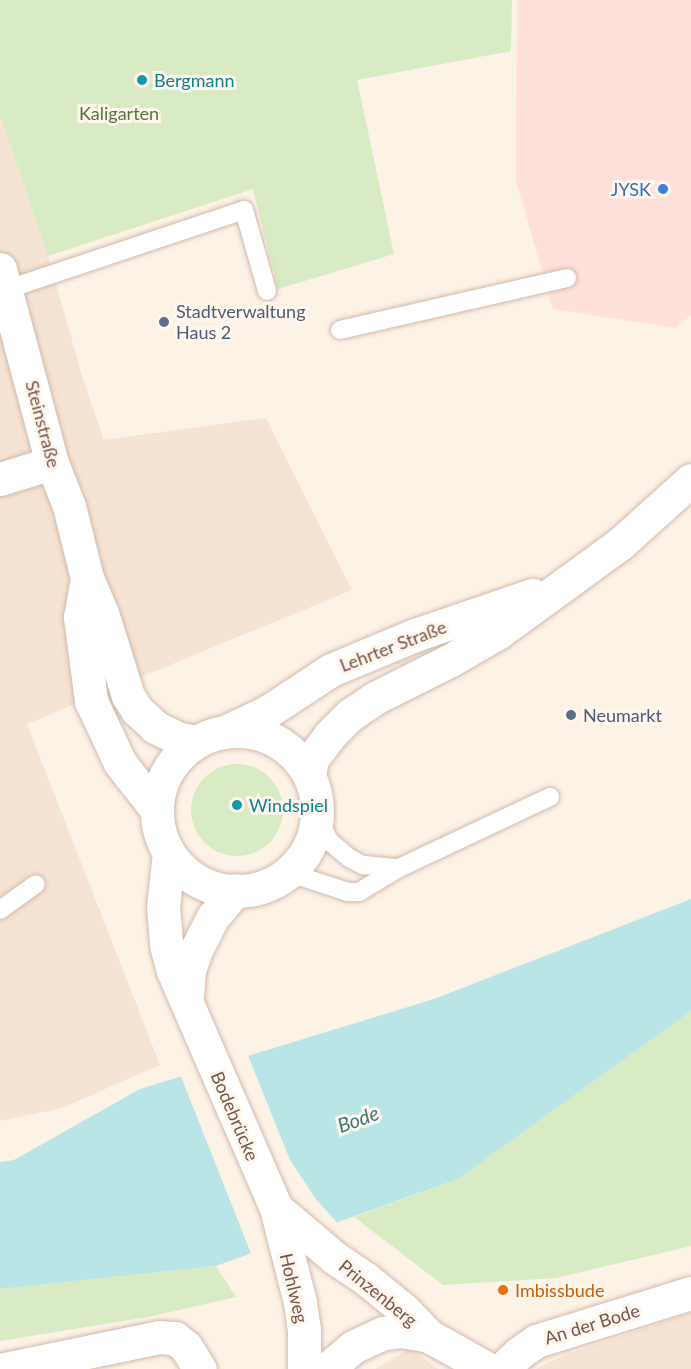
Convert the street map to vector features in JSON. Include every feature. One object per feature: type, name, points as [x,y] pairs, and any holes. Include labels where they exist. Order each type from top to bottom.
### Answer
[{"type":"main road","name":"Steinstraße","points":[[4,279],[52,463],[69,506],[87,578],[102,613],[120,676],[137,710],[155,728],[180,740],[211,737]]},
{"type":"main road","points":[[0,479],[52,463]]},
{"type":"main road","name":"Lehrter Straße","points":[[309,775],[312,759],[330,735],[350,715],[375,698],[499,632],[621,543],[691,480]]},
{"type":"main road","name":"Steinstraße","points":[[87,578],[80,617],[91,701],[120,763],[157,810]]},
{"type":"main road","name":"Lehrter Straße","points":[[211,737],[267,712],[331,670],[415,635],[570,581]]},
{"type":"main road","points":[[243,731],[272,738],[300,760],[309,775],[316,794],[317,815],[308,848],[291,870],[264,886],[236,890],[210,886],[195,879],[180,867],[169,853],[161,837],[157,810],[162,784],[170,766],[182,752],[211,737],[243,731]]},
{"type":"main road","points":[[169,853],[163,907],[166,945],[173,971],[192,1011]]},
{"type":"main road","points":[[192,1011],[189,971],[196,950],[213,917],[236,890]]},
{"type":"main road","name":"Bodebrücke","points":[[192,1011],[248,1149],[276,1208]]},
{"type":"main road","name":"Prinzenberg","points":[[276,1208],[335,1258],[373,1285],[429,1336],[488,1369]]},
{"type":"main road","name":"Hohlweg","points":[[276,1208],[300,1302],[304,1330],[304,1369]]},
{"type":"main road","name":"An der Bode","points":[[502,1369],[536,1341],[690,1295]]},
{"type":"main road","points":[[327,1369],[353,1347],[383,1333],[402,1331],[429,1336]]},
{"type":"main road","points":[[5,1369],[159,1336],[175,1338],[186,1347],[200,1369]]},
{"type":"lane","points":[[4,279],[244,210],[267,291]]},
{"type":"lane","points":[[340,330],[567,278]]},
{"type":"lane","points":[[280,878],[302,878],[348,892],[359,892],[399,868],[550,796]]},
{"type":"lane","points":[[317,815],[329,841],[348,858],[363,865],[399,868]]},
{"type":"lane","points":[[0,910],[36,884]]},
{"type":"shaded area","points":[[517,0],[691,0],[691,315],[676,328],[553,309],[516,181]]},
{"type":"shaded area","points":[[0,116],[48,256],[83,379],[104,440],[266,418],[352,590],[27,724],[160,1065],[62,1108],[0,1121]]},
{"type":"shaded area","points":[[691,1313],[691,1369],[536,1369],[567,1354]]},
{"type":"shaded area","points":[[410,1348],[438,1369],[375,1369]]},
{"type":"green space","name":"Kaligarten","points":[[0,0],[512,0],[511,51],[357,80],[394,254],[278,289],[253,189],[48,256],[0,116]]},
{"type":"green space","points":[[237,764],[255,767],[270,777],[280,792],[283,810],[280,828],[270,843],[255,853],[237,856],[219,853],[204,843],[194,828],[191,810],[194,792],[204,777],[219,767]]},
{"type":"green space","points":[[691,1011],[691,1246],[556,1278],[443,1285],[354,1217],[458,1179]]},
{"type":"green space","points":[[216,1266],[236,1297],[148,1317],[0,1341],[0,1289]]},
{"type":"water","name":"Bode","points":[[691,899],[691,1011],[458,1179],[216,1266],[0,1289],[0,1162],[14,1160],[140,1089],[434,999]]},
{"type":"pier","points":[[247,1053],[290,1160],[315,1198],[339,1225],[252,1256],[180,1074]]},
{"type":"place","name":"Bergmann","points":[[142,80]]},
{"type":"place","name":"JYSK","points":[[663,189]]},
{"type":"place","name":"Stadtverwaltung Haus 2","points":[[164,322]]},
{"type":"place","name":"Neumarkt","points":[[571,715]]},
{"type":"place","name":"Windspiel","points":[[237,805]]},
{"type":"place","name":"Imbissbude","points":[[503,1290]]}]
